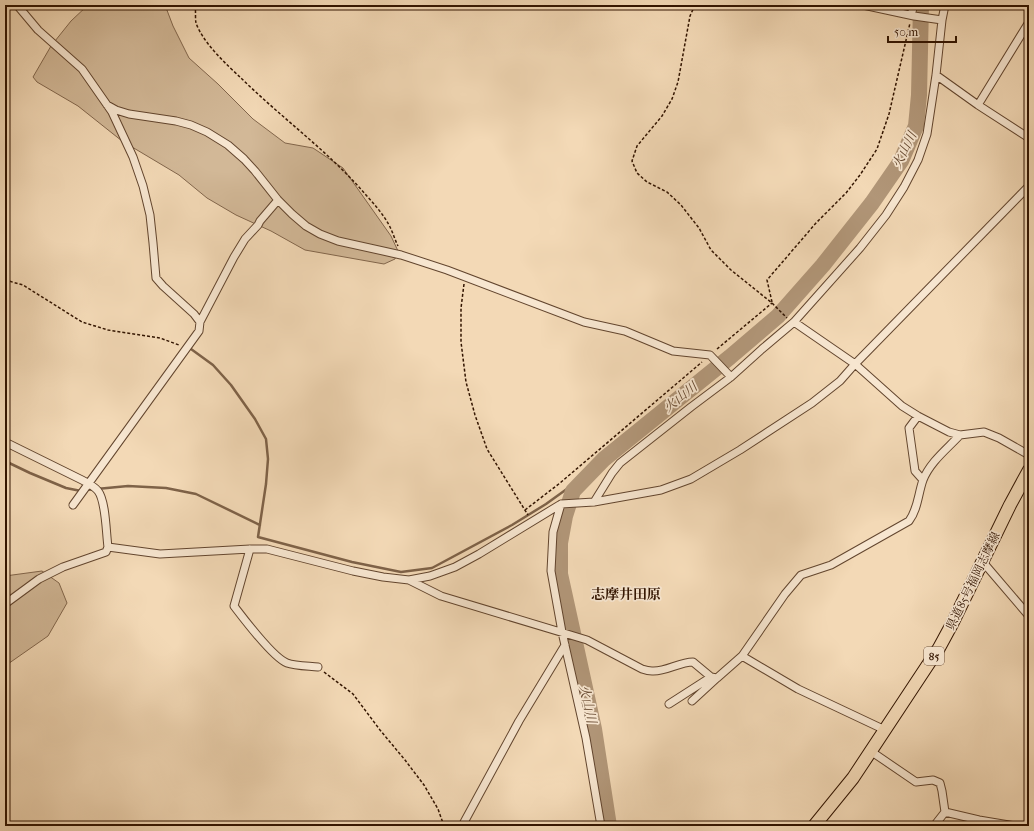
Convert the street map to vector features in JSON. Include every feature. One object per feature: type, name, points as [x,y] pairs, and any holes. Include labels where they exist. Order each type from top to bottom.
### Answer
[{"type":"main road","name":"県道85号福岡志摩線","points":[[814,826],[872,752],[939,648],[1029,470]]},
{"type":"street","points":[[17,5],[38,30],[82,69],[112,112],[133,157],[143,186],[150,215],[154,243],[156,278],[162,286],[194,314],[200,322]]},
{"type":"street","points":[[863,5],[913,16],[942,20]]},
{"type":"street","points":[[913,16],[914,5]]},
{"type":"street","points":[[594,502],[620,463],[762,349],[792,321],[867,240],[886,215],[904,187],[918,160],[927,134],[945,5]]},
{"type":"street","points":[[978,105],[1029,22]]},
{"type":"street","points":[[936,75],[978,105],[1029,138]]},
{"type":"street","points":[[107,105],[116,110],[129,114],[176,121],[191,125],[207,132],[228,145],[244,159],[278,200],[292,214],[306,226],[320,234],[338,241],[401,255],[466,276],[584,322],[625,331],[673,351],[712,357],[729,375]]},
{"type":"street","points":[[108,547],[160,554],[267,549],[353,571],[409,580],[430,576],[455,567],[560,504],[594,502],[661,490],[691,478],[740,450],[812,403],[840,381],[1029,186]]},
{"type":"street","points":[[73,505],[199,331],[200,322],[234,257],[245,239],[278,200]]},
{"type":"street","points":[[792,321],[855,364],[902,406],[918,416],[949,432],[960,435],[984,432],[999,438],[1029,455]]},
{"type":"street","points":[[918,416],[909,428],[915,471],[923,480]]},
{"type":"street","points":[[692,701],[714,678],[742,656],[784,594],[801,575],[831,566],[909,521],[913,515],[923,480],[932,464],[960,435]]},
{"type":"street","points":[[5,442],[89,483],[98,491],[102,498],[108,547],[106,552],[63,567],[39,579],[5,604]]},
{"type":"street","points":[[560,504],[553,532],[551,571],[562,632],[586,738],[601,826]]},
{"type":"street","points":[[250,549],[234,606],[275,655],[286,663],[318,667]]},
{"type":"street","points":[[982,561],[1029,616]]},
{"type":"street","points":[[409,580],[441,596],[587,640],[642,669],[652,671],[661,670],[687,662],[693,662],[714,678]]},
{"type":"street","points":[[462,826],[519,721],[565,645]]},
{"type":"street","points":[[742,656],[798,689],[885,730]]},
{"type":"street","points":[[669,704],[714,678]]},
{"type":"street","points":[[872,752],[916,782],[933,780],[940,783],[945,812],[934,826]]},
{"type":"street","points":[[945,812],[1015,826]]},
{"type":"path","points":[[195,5],[196,22],[212,48],[262,98],[353,180],[391,227],[401,255]]},
{"type":"path","points":[[696,5],[690,16],[678,82],[672,99],[662,116],[638,146],[632,161],[637,173],[647,182],[667,192],[681,205],[699,228],[711,250],[730,270],[772,302]]},
{"type":"path","points":[[792,321],[774,306],[767,280],[816,223],[846,193],[877,149],[893,101],[913,16]]},
{"type":"path","points":[[466,276],[461,308],[462,342],[466,382],[487,449],[525,510],[560,483],[712,357],[772,302]]},
{"type":"path","points":[[5,280],[23,285],[82,322],[108,330],[160,338],[187,347]]},
{"type":"path","points":[[318,667],[353,694],[424,785],[438,809],[444,826]]},
{"type":"shaded area","points":[[88,5],[165,5],[173,26],[189,58],[253,119],[285,143],[313,148],[343,168],[391,236],[398,251],[395,259],[384,264],[305,250],[271,231],[236,215],[207,198],[179,175],[122,141],[78,106],[37,82],[33,77],[51,46],[71,21]]},
{"type":"shaded area","points":[[42,571],[59,583],[67,603],[48,636],[5,666],[5,576]]},
{"type":"waterway","name":"火山川","points":[[609,826],[594,729],[560,574],[560,543],[565,516],[573,491],[604,459],[778,316],[823,265],[872,203],[901,161],[916,126],[919,95],[921,5]]},
{"type":"waterway","points":[[191,349],[213,365],[231,385],[255,419],[266,439],[268,459],[266,484],[258,537],[352,562],[401,572],[432,568],[512,525],[585,477]]},
{"type":"waterway","points":[[5,461],[66,488],[81,491]]},
{"type":"waterway","points":[[86,490],[128,486],[166,488],[196,494],[260,525]]},
{"type":"district","name":"志摩井田原","points":[[626,594]]}]
